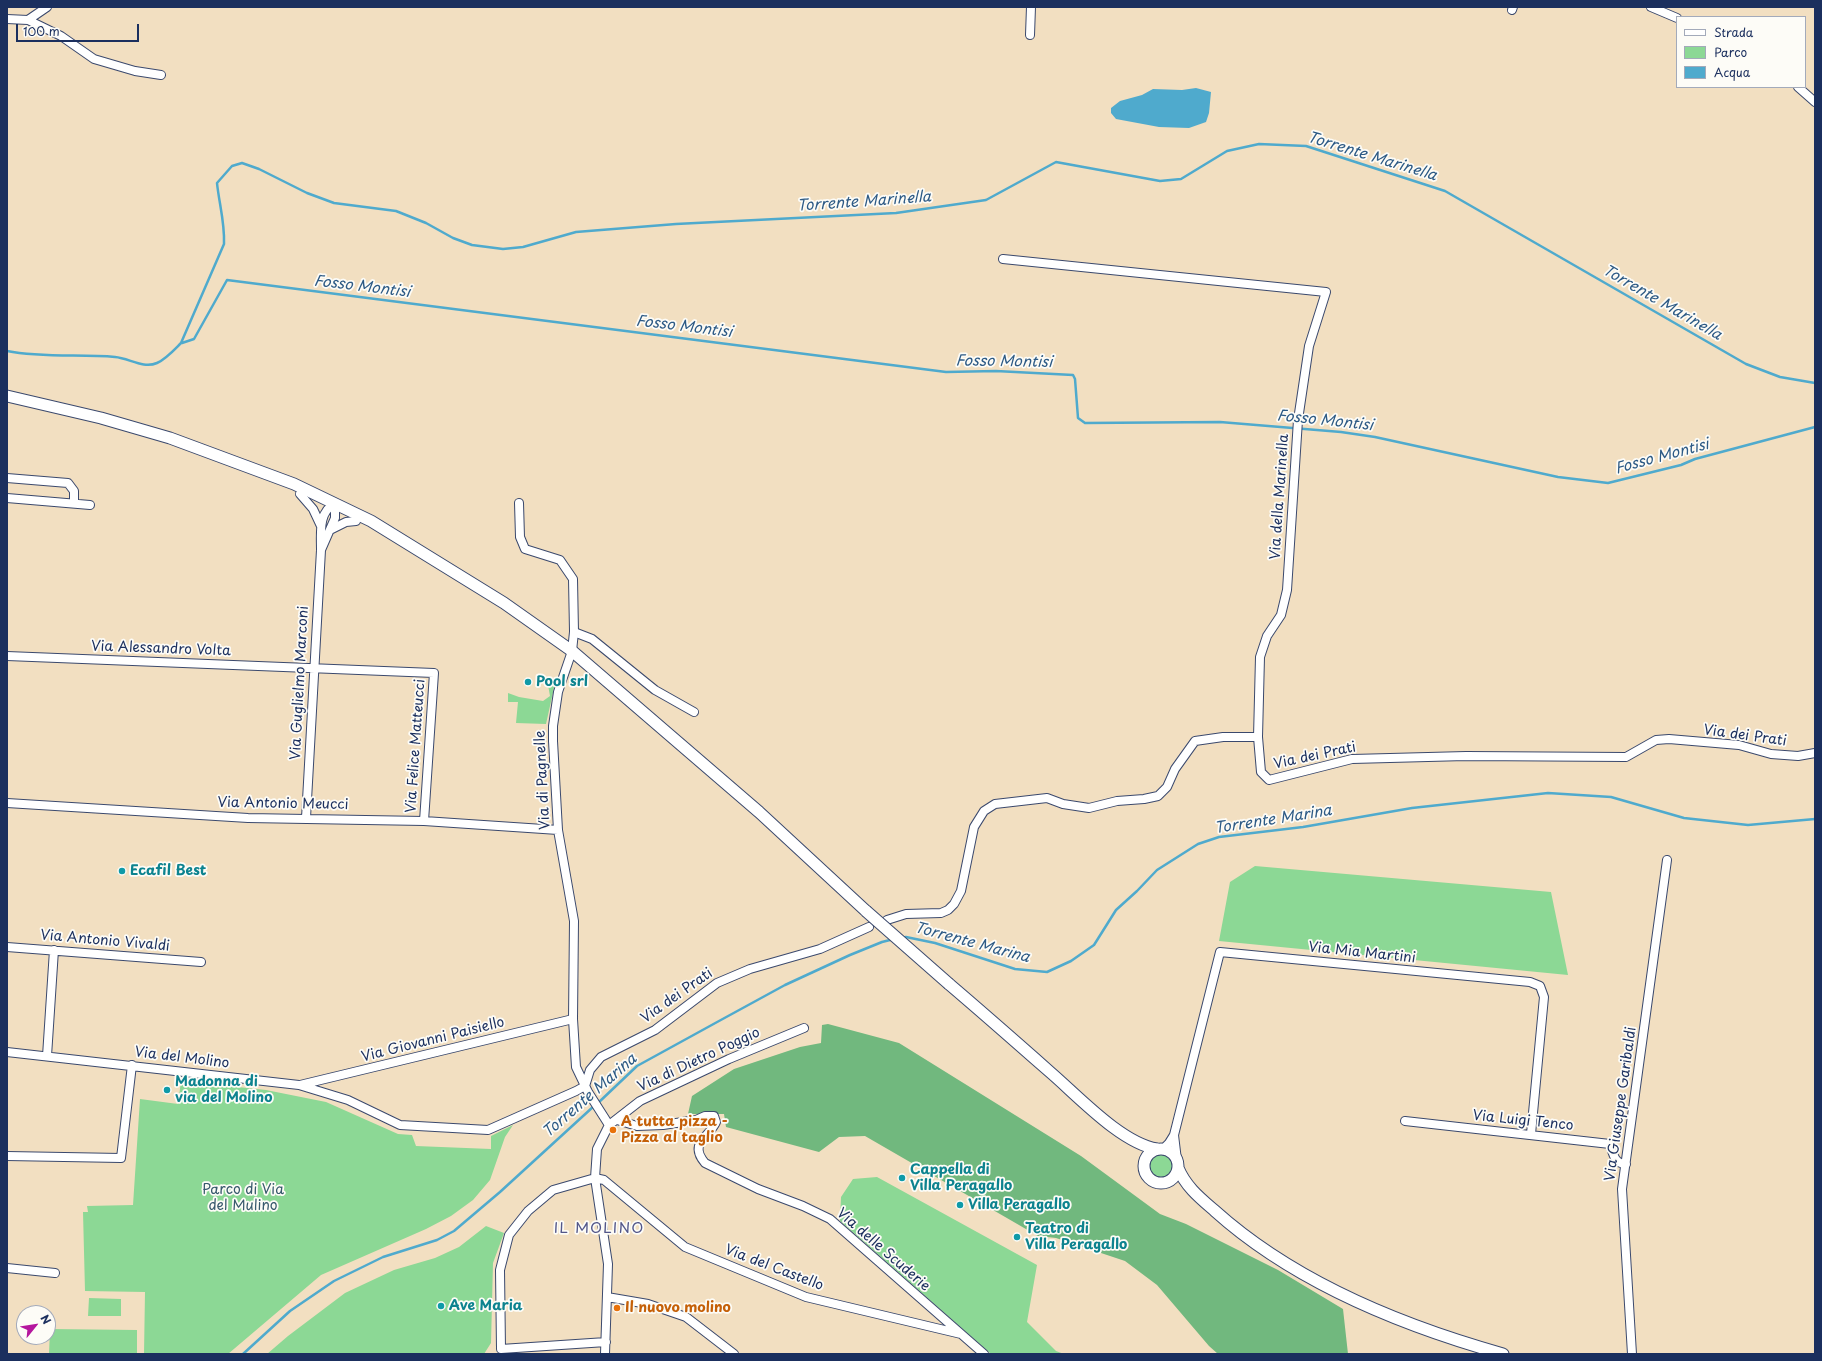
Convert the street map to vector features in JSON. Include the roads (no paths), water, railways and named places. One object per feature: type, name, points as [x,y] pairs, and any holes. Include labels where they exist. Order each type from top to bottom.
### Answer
[{"type":"main road","points":[[7,396],[101,418],[170,438],[220,456],[269,476],[294,484],[356,521],[399,539]]},
{"type":"main road","points":[[269,476],[300,494],[333,508],[371,521],[504,603],[572,651],[753,807],[866,911],[1104,1120],[1132,1140],[1147,1147],[1172,1152],[1188,1187]]},
{"type":"main road","points":[[1132,1140],[1141,1155],[1145,1172],[1148,1177],[1156,1182],[1177,1183],[1188,1187],[1238,1231],[1287,1263],[1333,1290],[1394,1318],[1503,1354]]},
{"type":"main road","points":[[1144,1163],[1148,1154],[1160,1149]]},
{"type":"main road","points":[[1165,1182],[1174,1177],[1178,1164]]},
{"type":"street","points":[[28,20],[47,7]]},
{"type":"street","points":[[1030,35],[1031,7]]},
{"type":"street","points":[[1651,7],[1676,18]]},
{"type":"street","points":[[7,19],[28,20],[61,36],[94,59],[135,71],[161,75]]},
{"type":"street","points":[[1799,88],[1815,102]]},
{"type":"street","name":"Via della Marinella","points":[[1003,259],[1326,292],[1309,346],[1298,420],[1287,590],[1281,615],[1266,636],[1260,657],[1258,737]]},
{"type":"street","points":[[7,478],[68,483],[74,491],[74,503]]},
{"type":"street","name":"Via Guglielmo Marconi","points":[[300,494],[309,503],[321,526]]},
{"type":"street","points":[[7,498],[90,505]]},
{"type":"street","name":"Via di Pagnelle","points":[[519,503],[520,537],[525,549],[560,560],[573,579],[574,632],[572,651],[558,692],[553,726],[558,830],[574,921],[573,1019],[576,1067],[586,1089]]},
{"type":"street","name":"Via Guglielmo Marconi","points":[[306,818],[321,550],[321,526],[325,514],[333,508]]},
{"type":"street","name":"Via Guglielmo Marconi","points":[[321,550],[330,530],[333,508]]},
{"type":"street","points":[[330,530],[346,522],[356,521]]},
{"type":"street","points":[[574,632],[592,639],[655,690],[694,712]]},
{"type":"street","name":"Via Alessandro Volta","points":[[7,656],[314,668]]},
{"type":"street","name":"Via Felice Matteucci","points":[[314,668],[434,673],[424,821]]},
{"type":"street","points":[[887,920],[906,914],[941,913],[948,910],[954,904],[961,891],[974,827],[984,811],[995,804],[1047,798],[1063,804],[1089,808],[1117,801],[1144,799],[1158,796],[1167,787],[1175,769],[1195,741],[1223,737],[1258,737]]},
{"type":"street","name":"Via dei Prati","points":[[1258,737],[1261,772],[1269,780],[1352,759],[1466,756],[1626,757],[1656,740],[1669,739],[1739,745],[1771,754],[1798,756],[1815,753]]},
{"type":"street","name":"Via Antonio Meucci","points":[[7,803],[248,818],[424,821],[558,830]]},
{"type":"street","name":"Via Giuseppe Garibaldi","points":[[1632,1354],[1622,1189],[1667,860]]},
{"type":"street","name":"Via dei Prati","points":[[586,1089],[590,1070],[601,1056],[655,1030],[717,983],[750,969],[820,949],[869,927]]},
{"type":"street","name":"Via Antonio Vivaldi","points":[[7,947],[201,962]]},
{"type":"street","points":[[47,1056],[54,950]]},
{"type":"street","name":"Via Mia Martini","points":[[1160,1149],[1169,1143],[1174,1135],[1220,952],[1530,982],[1540,986],[1544,997],[1531,1134]]},
{"type":"street","name":"Via Giovanni Paisiello","points":[[299,1085],[573,1019]]},
{"type":"street","name":"Via di Dietro Poggio","points":[[607,1122],[617,1120],[640,1101],[715,1066],[804,1028]]},
{"type":"street","name":"Via del Molino","points":[[7,1052],[299,1085],[348,1100],[400,1125],[488,1130],[576,1091],[586,1089]]},
{"type":"street","points":[[7,1156],[121,1158],[132,1065]]},
{"type":"street","points":[[586,1089],[607,1122],[597,1148],[595,1178],[608,1264],[605,1354]]},
{"type":"street","name":"Via delle Scuderie","points":[[617,1120],[636,1126],[663,1125],[696,1120],[705,1116],[714,1116],[716,1122],[714,1127],[705,1136],[698,1150],[698,1156],[705,1163],[758,1189],[803,1206],[830,1219],[961,1334]]},
{"type":"street","name":"Via Luigi Tenco","points":[[1405,1121],[1610,1144],[1615,1160],[1618,1163],[1626,1164]]},
{"type":"street","name":"Via Mia Martini","points":[[1174,1135],[1178,1164]]},
{"type":"street","points":[[595,1178],[553,1190],[528,1211],[509,1235],[500,1270],[501,1352],[606,1342]]},
{"type":"street","name":"Via del Castello","points":[[595,1178],[604,1180],[685,1247],[806,1297],[961,1334],[984,1354]]},
{"type":"street","points":[[7,1268],[55,1273]]},
{"type":"street","points":[[607,1297],[648,1304],[686,1317],[734,1354]]},
{"type":"water","points":[[1196,88],[1211,92],[1209,113],[1206,122],[1189,128],[1159,127],[1116,119],[1111,113],[1111,108],[1120,101],[1142,95],[1153,89],[1182,90]]},
{"type":"waterway","name":"Torrente Marinella","points":[[7,351],[48,355],[115,357],[146,365],[152,365],[167,357],[181,343],[224,244],[223,221],[217,183],[232,166],[242,163],[259,169],[307,193],[334,203],[396,211],[426,223],[453,238],[472,245],[503,249],[523,247],[576,232],[676,224],[896,213],[986,200],[1056,162],[1160,181],[1181,179],[1227,151],[1259,144],[1306,146],[1445,191],[1746,364],[1780,377],[1815,383]]},
{"type":"waterway","name":"Fosso Montisi","points":[[182,343],[194,339],[227,280],[946,372],[996,371],[1073,375],[1075,379],[1078,418],[1085,423],[1220,422],[1341,432],[1375,437],[1558,477],[1608,483],[1681,465],[1695,459],[1815,427]]},
{"type":"waterway","name":"Torrente Marina","points":[[901,938],[906,937],[935,943],[1015,969],[1047,972],[1071,961],[1094,945],[1116,910],[1157,870],[1198,844],[1219,837],[1303,827],[1412,808],[1548,793],[1611,797],[1684,818],[1748,825],[1815,819]]},
{"type":"waterway","name":"Torrente Marina","points":[[598,1103],[637,1066],[785,985],[850,955],[882,942],[894,939]]},
{"type":"waterway","name":"Torrente Marina","points":[[243,1354],[290,1311],[334,1281],[383,1257],[437,1240],[454,1231],[500,1192],[594,1106]]},
{"type":"place","name":"Pool srl","points":[[528,682]]},
{"type":"place","name":"Ecafil Best","points":[[122,871]]},
{"type":"place","name":"Madonna di via del Molino","points":[[167,1090]]},
{"type":"place","name":"A tutta pizza - Pizza al taglio","points":[[613,1130]]},
{"type":"place","name":"Cappella di Villa Peragallo","points":[[902,1178]]},
{"type":"place","name":"Villa Peragallo","points":[[960,1205]]},
{"type":"place","name":"Teatro di Villa Peragallo","points":[[1017,1237]]},
{"type":"place","name":"Ave Maria","points":[[441,1306]]},
{"type":"place","name":"Il nuovo molino","points":[[617,1308]]},
{"type":"district","name":"IL MOLINO","points":[[599,1229]]},
{"type":"park label","name":"Parco di Via del Mulino","points":[[243,1198]]}]
